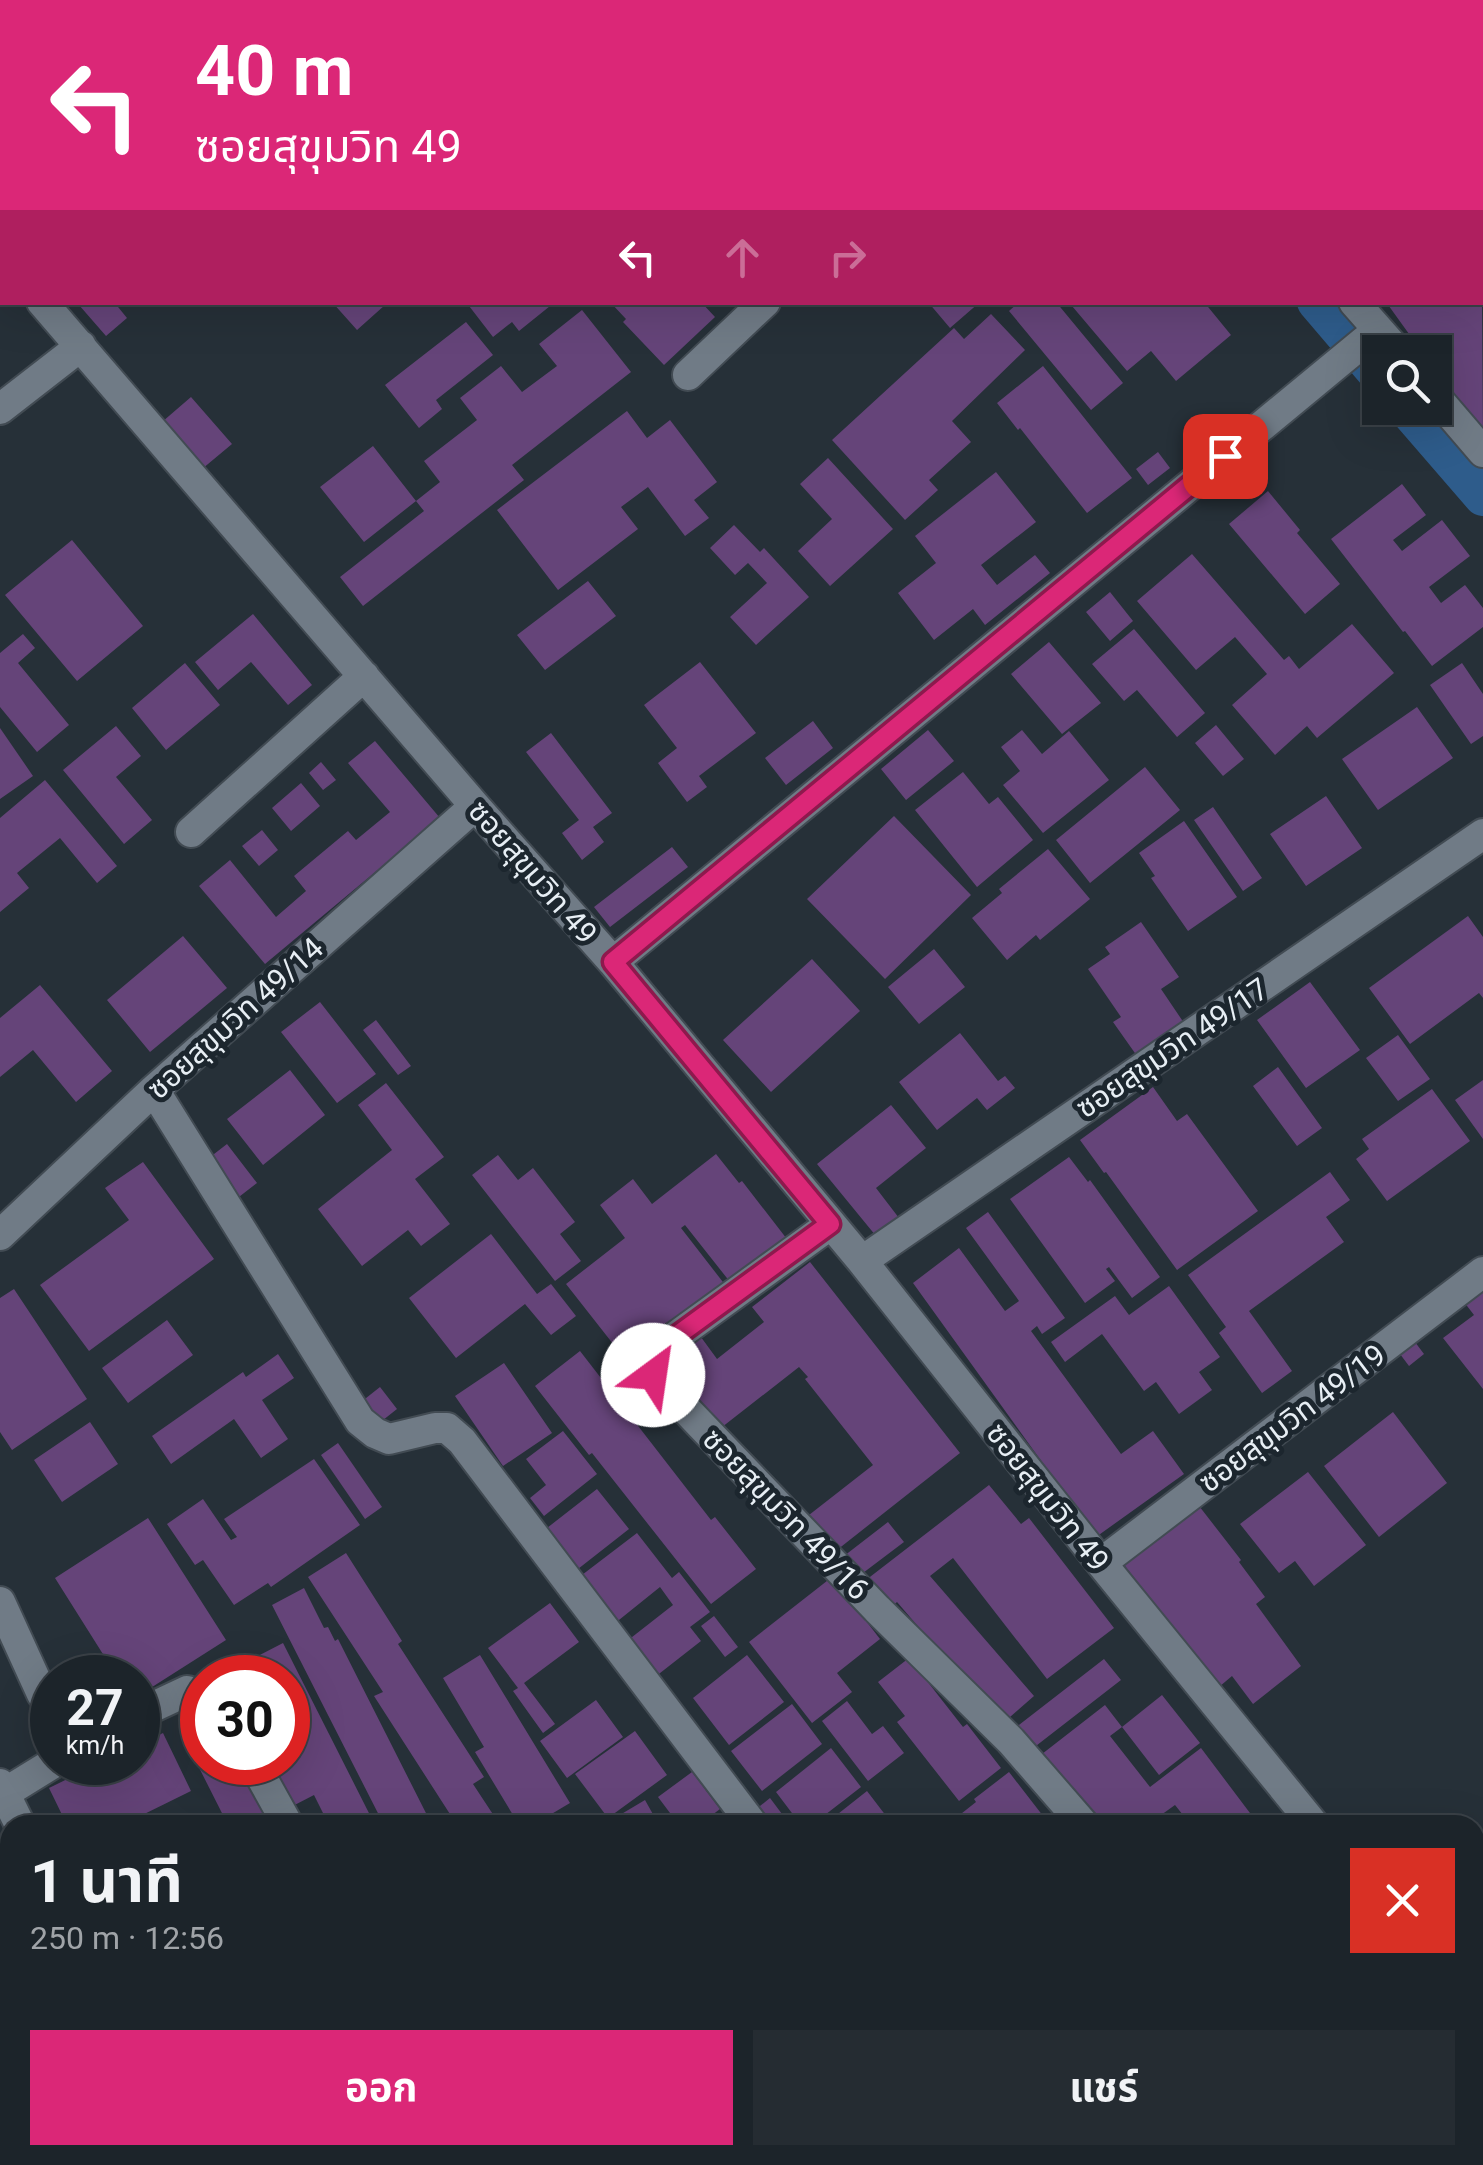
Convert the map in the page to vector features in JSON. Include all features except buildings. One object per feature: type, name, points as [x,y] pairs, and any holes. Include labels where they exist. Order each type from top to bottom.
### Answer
[{"type":"street","name":"ซอยสุขุมวิท 49","points":[[45,305],[613,962],[862,1261],[1306,1815]]},
{"type":"street","points":[[688,375],[761,305]]},
{"type":"street","points":[[1357,305],[1383,335]]},
{"type":"street","points":[[0,408],[81,346]]},
{"type":"street","points":[[613,962],[1362,362]]},
{"type":"street","points":[[1452,416],[1483,452]]},
{"type":"street","points":[[191,832],[364,676]]},
{"type":"street","name":"ซอยสุขุมวิท 49/14","points":[[0,1235],[154,1090],[475,806]]},
{"type":"street","name":"ซอยสุขุมวิท 49/17","points":[[862,1261],[1483,834]]},
{"type":"street","points":[[154,1090],[360,1421],[389,1439],[447,1428],[462,1441],[745,1815]]},
{"type":"street","name":"ซอยสุขุมวิท 49/16","points":[[830,1224],[671,1340],[653,1360],[653,1375],[877,1609],[1011,1742],[1075,1815]]},
{"type":"street","name":"ซอยสุขุมวิท 49/19","points":[[1101,1563],[1483,1272]]},
{"type":"street","points":[[0,1602],[30,1668]]},
{"type":"street","points":[[15,1815],[2,1792],[30,1776]]},
{"type":"street","points":[[266,1785],[282,1815]]},
{"type":"waterway","points":[[1319,305],[1362,356]]},
{"type":"waterway","points":[[1421,425],[1483,497]]},
{"type":"route","points":[[653,1375],[653,1360],[671,1340],[830,1224],[613,962],[1225,456]]}]
